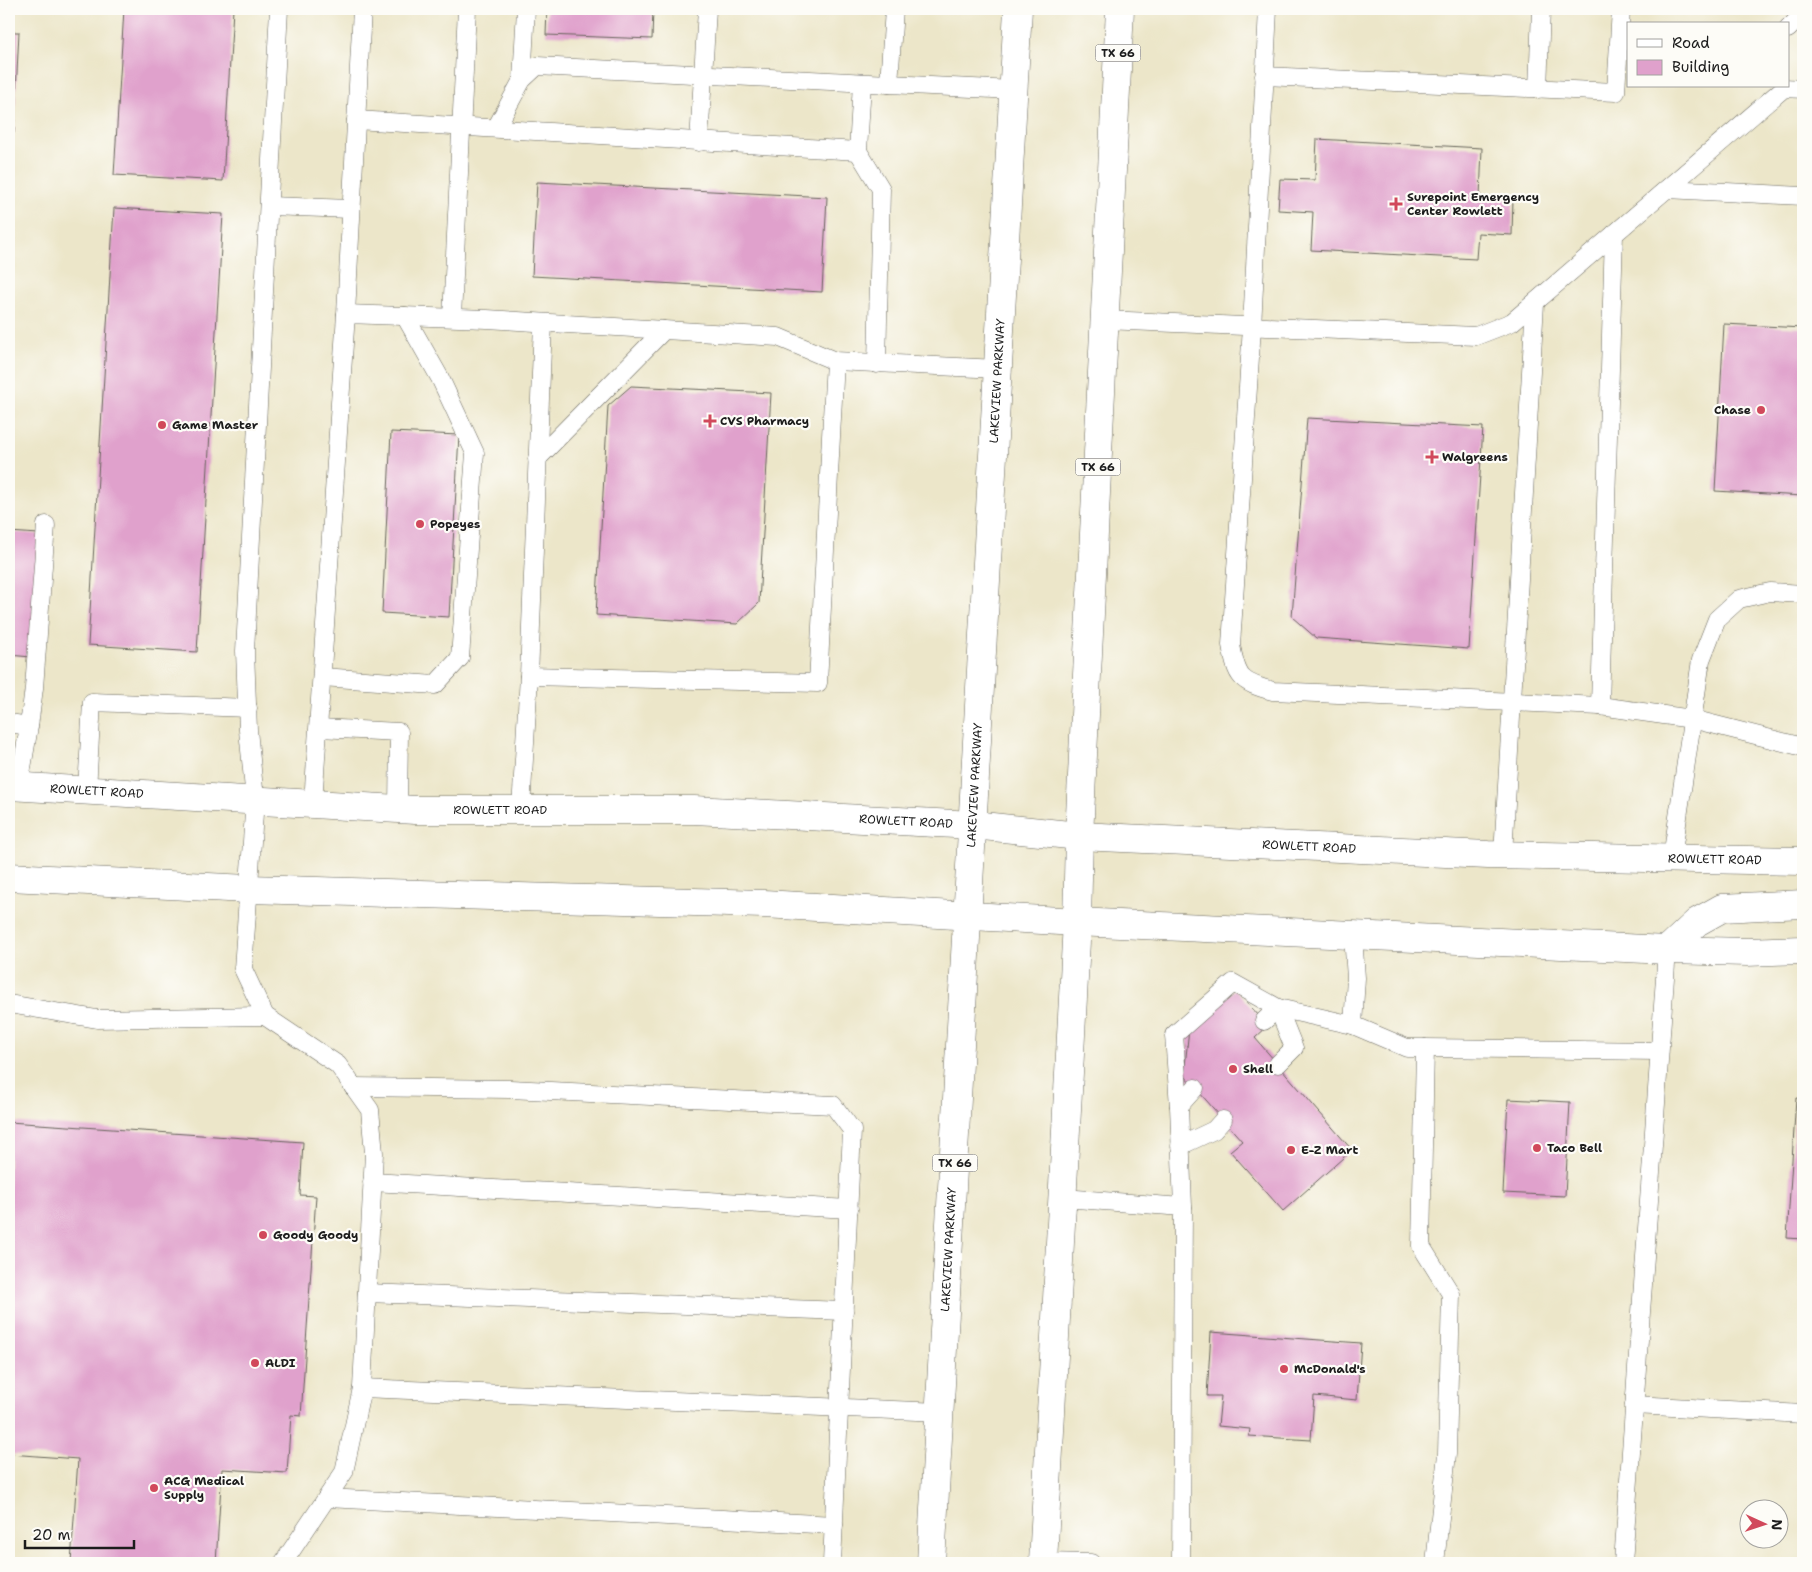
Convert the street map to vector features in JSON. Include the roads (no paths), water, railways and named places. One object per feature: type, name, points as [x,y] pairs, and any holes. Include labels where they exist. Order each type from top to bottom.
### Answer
[{"type":"main road","name":"LAKEVIEW PARKWAY","points":[[931,1563],[969,915],[1018,9]]},
{"type":"main road","name":"TX 66","points":[[1043,1563],[1077,922],[1079,836],[1120,9]]},
{"type":"main road","name":"ROWLETT ROAD","points":[[14,786],[398,808],[694,810],[973,825],[1079,836],[1503,855],[1803,861]]},
{"type":"main road","points":[[9,877],[248,890],[744,904],[1667,950],[1747,952],[1803,950]]},
{"type":"main road","points":[[1667,950],[1697,922],[1722,908],[1803,904]]},
{"type":"lane","points":[[280,9],[245,651],[255,799],[243,969],[265,1016],[338,1065],[354,1087],[370,1110],[374,1153],[362,1388],[344,1472],[282,1563]]},
{"type":"lane","points":[[313,803],[346,314],[362,9]]},
{"type":"lane","points":[[452,317],[467,9]]},
{"type":"lane","points":[[522,80],[526,9]]},
{"type":"lane","points":[[699,142],[707,9]]},
{"type":"lane","points":[[889,84],[894,9]]},
{"type":"lane","points":[[1268,9],[1252,327],[1231,645],[1236,670],[1249,684],[1273,691],[1600,706],[1692,719],[1803,747]]},
{"type":"lane","points":[[1538,89],[1541,9]]},
{"type":"lane","points":[[1264,76],[1616,92],[1624,28],[1621,9]]},
{"type":"lane","points":[[1790,28],[1803,14]]},
{"type":"lane","points":[[496,128],[522,80],[537,66],[1014,90]]},
{"type":"lane","points":[[862,83],[858,151],[882,189],[877,364]]},
{"type":"lane","points":[[1105,320],[1476,336],[1512,322],[1784,88],[1803,89]]},
{"type":"lane","points":[[356,120],[858,151]]},
{"type":"lane","points":[[1668,189],[1803,196]]},
{"type":"lane","points":[[269,206],[351,209]]},
{"type":"lane","points":[[1600,706],[1614,234]]},
{"type":"lane","points":[[1503,855],[1535,302]]},
{"type":"lane","points":[[346,314],[452,317],[778,337],[835,361],[998,369]]},
{"type":"lane","points":[[322,677],[435,685],[460,658],[476,453],[440,378],[405,316]]},
{"type":"lane","points":[[522,810],[543,323]]},
{"type":"lane","points":[[537,459],[664,330]]},
{"type":"lane","points":[[529,676],[818,683],[835,361]]},
{"type":"lane","points":[[14,786],[29,726],[34,688],[46,525]]},
{"type":"lane","points":[[1672,858],[1701,660],[1717,619],[1739,599],[1770,592],[1803,594]]},
{"type":"lane","points":[[87,790],[92,702],[248,708]]},
{"type":"lane","points":[[9,723],[29,726]]},
{"type":"lane","points":[[318,728],[399,732],[398,808]]},
{"type":"lane","points":[[1353,935],[1356,978],[1353,1025]]},
{"type":"lane","points":[[1623,1563],[1667,950]]},
{"type":"lane","points":[[1181,1563],[1183,1208],[1174,1035],[1232,983],[1278,1008],[1353,1025],[1407,1048],[1659,1051]]},
{"type":"lane","points":[[9,1004],[97,1019],[265,1016]]},
{"type":"lane","points":[[1264,1021],[1278,1008]]},
{"type":"lane","points":[[1278,1008],[1294,1048],[1278,1064]]},
{"type":"lane","points":[[1425,1048],[1420,1246],[1451,1294],[1447,1454],[1435,1563]]},
{"type":"lane","points":[[354,1087],[510,1089],[834,1105],[852,1130],[832,1563]]},
{"type":"lane","points":[[1179,1106],[1195,1088]]},
{"type":"lane","points":[[1180,1146],[1214,1130],[1223,1120]]},
{"type":"lane","points":[[372,1182],[848,1209]]},
{"type":"lane","points":[[1063,1198],[1183,1208]]},
{"type":"lane","points":[[367,1293],[844,1311]]},
{"type":"lane","points":[[362,1388],[941,1412]]},
{"type":"lane","points":[[1634,1405],[1803,1414]]},
{"type":"lane","points":[[326,1498],[834,1524]]},
{"type":"lane","points":[[1043,1563],[1091,1563]]},
{"type":"place","name":"Surepoint Emergency Center Rowlett","points":[[1396,204]]},
{"type":"place","name":"Chase","points":[[1761,410]]},
{"type":"place","name":"CVS Pharmacy","points":[[710,421]]},
{"type":"place","name":"Game Master","points":[[162,425]]},
{"type":"place","name":"Walgreens","points":[[1432,457]]},
{"type":"place","name":"Popeyes","points":[[420,524]]},
{"type":"place","name":"Shell","points":[[1233,1069]]},
{"type":"place","name":"Taco Bell","points":[[1537,1148]]},
{"type":"place","name":"E-Z Mart","points":[[1291,1150]]},
{"type":"place","name":"Goody Goody","points":[[263,1235]]},
{"type":"place","name":"ALDI","points":[[255,1363]]},
{"type":"place","name":"McDonald's","points":[[1284,1369]]},
{"type":"place","name":"ACG Medical Supply","points":[[154,1488]]}]
